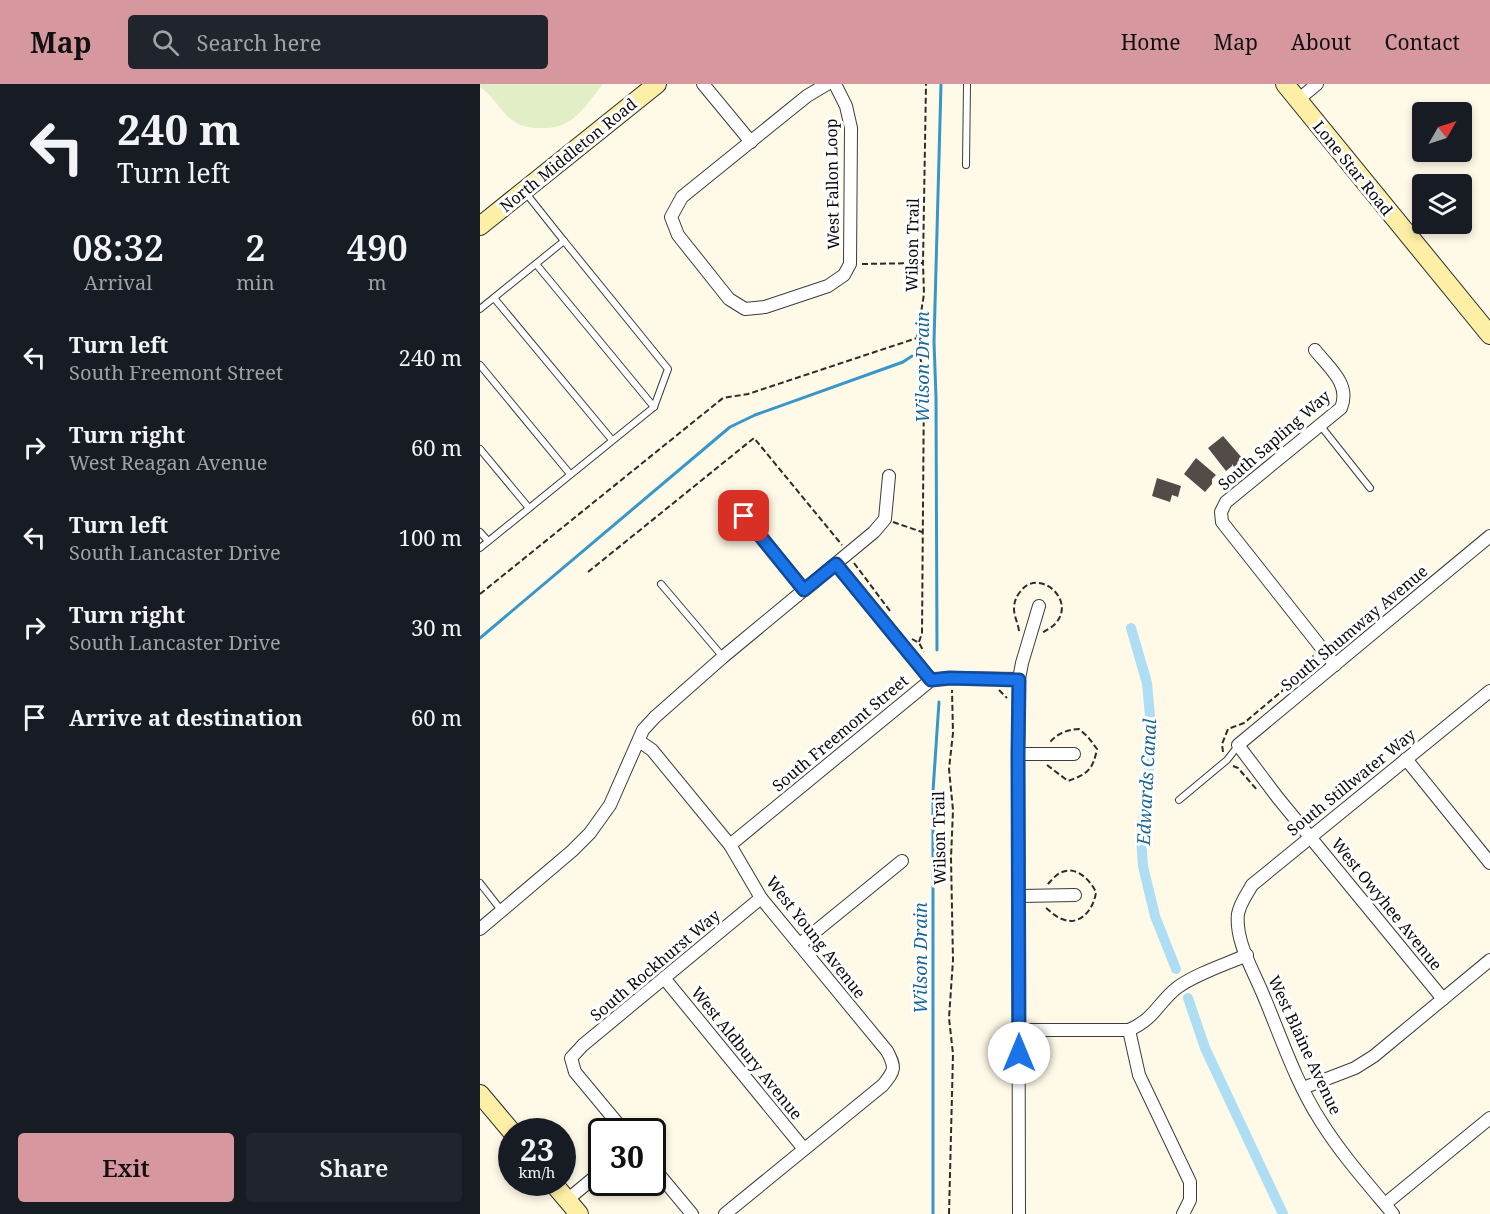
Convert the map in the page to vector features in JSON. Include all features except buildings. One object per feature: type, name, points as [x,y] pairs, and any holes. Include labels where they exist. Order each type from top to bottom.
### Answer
[{"type":"main road","name":"North Middleton Road","points":[[480,226],[657,84]]},
{"type":"main road","name":"Lone Star Road","points":[[1285,84],[1490,335]]},
{"type":"main road","points":[[480,1094],[500,1118]]},
{"type":"street","points":[[703,84],[751,142],[807,96],[827,84]]},
{"type":"street","name":"West Fallon Loop","points":[[751,142],[682,197],[671,217],[678,236],[729,299],[745,309],[765,307],[828,286],[844,275],[850,264],[851,128],[846,106],[835,84]]},
{"type":"street","points":[[1298,100],[1317,84]]},
{"type":"street","name":"South Sapling Way","points":[[1315,350],[1345,391],[1341,408],[1226,502],[1221,512],[1222,522],[1227,530],[1335,665]]},
{"type":"street","points":[[480,929],[590,833],[610,805],[643,730],[655,717],[723,657],[874,532],[885,519],[889,476]]},
{"type":"street","points":[[744,516],[804,590]]},
{"type":"street","name":"South Shumway Avenue","points":[[1238,745],[1490,536]]},
{"type":"street","points":[[836,564],[931,680]]},
{"type":"street","points":[[1019,1214],[1019,680],[1039,606]]},
{"type":"street","name":"South Freemont Street","points":[[730,845],[931,680],[950,678],[1019,680]]},
{"type":"street","name":"South Stillwater Way","points":[[1240,905],[1252,885],[1490,691]]},
{"type":"street","name":"West Young Avenue","points":[[639,741],[651,750],[730,845],[761,898],[887,1051],[894,1064],[893,1072],[883,1085],[804,1149]]},
{"type":"street","name":"West Owyhee Avenue","points":[[1238,745],[1443,999]]},
{"type":"street","points":[[1018,754],[1074,754]]},
{"type":"street","points":[[1406,759],[1490,863]]},
{"type":"street","points":[[800,944],[902,861]]},
{"type":"street","points":[[1020,896],[1075,896]]},
{"type":"street","name":"South Rockhurst Way","points":[[613,1118],[575,1072],[572,1058],[583,1045],[761,898]]},
{"type":"street","name":"West Blaine Avenue","points":[[1240,905],[1239,931],[1247,955],[1303,1088],[1319,1119],[1335,1142],[1389,1209]]},
{"type":"street","points":[[1019,1030],[1128,1030],[1143,1024],[1175,989],[1189,980],[1247,955]]},
{"type":"street","points":[[1303,1088],[1355,1068],[1374,1056],[1490,960]]},
{"type":"street","name":"West Aldbury Avenue","points":[[664,978],[804,1149]]},
{"type":"street","points":[[1128,1030],[1140,1075],[1190,1182],[1190,1200],[1183,1214]]},
{"type":"street","points":[[1389,1209],[1488,1122]]},
{"type":"street","points":[[725,1214],[804,1149]]},
{"type":"street","points":[[666,1183],[692,1214]]},
{"type":"street","points":[[573,1207],[588,1188]]},
{"type":"lane","points":[[966,165],[967,84]]},
{"type":"lane","points":[[480,548],[654,406],[668,369],[524,190]]},
{"type":"lane","points":[[480,309],[564,241]]},
{"type":"lane","points":[[536,264],[654,406]]},
{"type":"lane","points":[[494,298],[612,440]]},
{"type":"lane","points":[[480,365],[570,474]]},
{"type":"lane","points":[[1320,425],[1370,488]]},
{"type":"lane","points":[[480,449],[529,508]]},
{"type":"lane","points":[[480,532],[488,541]]},
{"type":"lane","points":[[661,584],[723,657]]},
{"type":"lane","points":[[1179,800],[1227,760],[1238,745]]},
{"type":"lane","points":[[480,883],[501,910]]},
{"type":"path","name":"Wilson Trail","points":[[919,643],[922,633],[924,379],[917,338],[924,294],[927,84]]},
{"type":"path","points":[[850,264],[923,263]]},
{"type":"path","points":[[480,594],[723,398],[748,394],[917,338]]},
{"type":"path","points":[[588,572],[754,438],[843,545]]},
{"type":"path","points":[[885,519],[922,532]]},
{"type":"path","points":[[854,563],[890,611]]},
{"type":"path","points":[[1020,633],[1013,611],[1014,601],[1025,585],[1032,582],[1041,583],[1051,588],[1060,597],[1062,604],[1060,615],[1054,626],[1039,636]]},
{"type":"path","points":[[910,637],[919,643],[927,660]]},
{"type":"path","points":[[908,651],[919,643]]},
{"type":"path","points":[[1263,795],[1238,768],[1227,760],[1221,744],[1228,729],[1244,723],[1313,665],[1314,657],[1310,648]]},
{"type":"path","points":[[944,688],[960,689]]},
{"type":"path","points":[[996,688],[1007,696],[1009,707]]},
{"type":"path","name":"Wilson Trail","points":[[949,1214],[953,1054],[949,1018],[953,960],[951,858],[953,810],[949,770],[953,733],[951,689]]},
{"type":"path","points":[[1043,762],[1068,781],[1081,776],[1093,767],[1097,749],[1079,729],[1058,734],[1047,745]]},
{"type":"path","points":[[1044,887],[1061,872],[1075,871],[1086,877],[1096,892],[1091,909],[1083,917],[1070,922],[1060,919],[1045,906]]},
{"type":"path","points":[[794,924],[802,925],[813,920]]},
{"type":"green space","points":[[480,84],[603,84],[583,109],[569,121],[550,128],[531,128],[512,120],[480,87]]},
{"type":"waterway","name":"Wilson Drain","points":[[937,650],[934,342],[941,84]]},
{"type":"waterway","points":[[480,638],[730,427],[755,415],[903,362],[912,356]]},
{"type":"waterway","name":"Edwards Canal","points":[[1131,628],[1147,683],[1150,716],[1149,768],[1141,837],[1143,866],[1155,916],[1176,969]]},
{"type":"waterway","name":"Wilson Drain","points":[[933,1214],[933,791],[939,702]]},
{"type":"waterway","name":"Edwards Canal","points":[[1188,998],[1205,1048],[1283,1214]]},
{"type":"route","points":[[744,516],[804,590],[836,564],[931,680],[950,678],[1019,680],[1019,1053]]}]
